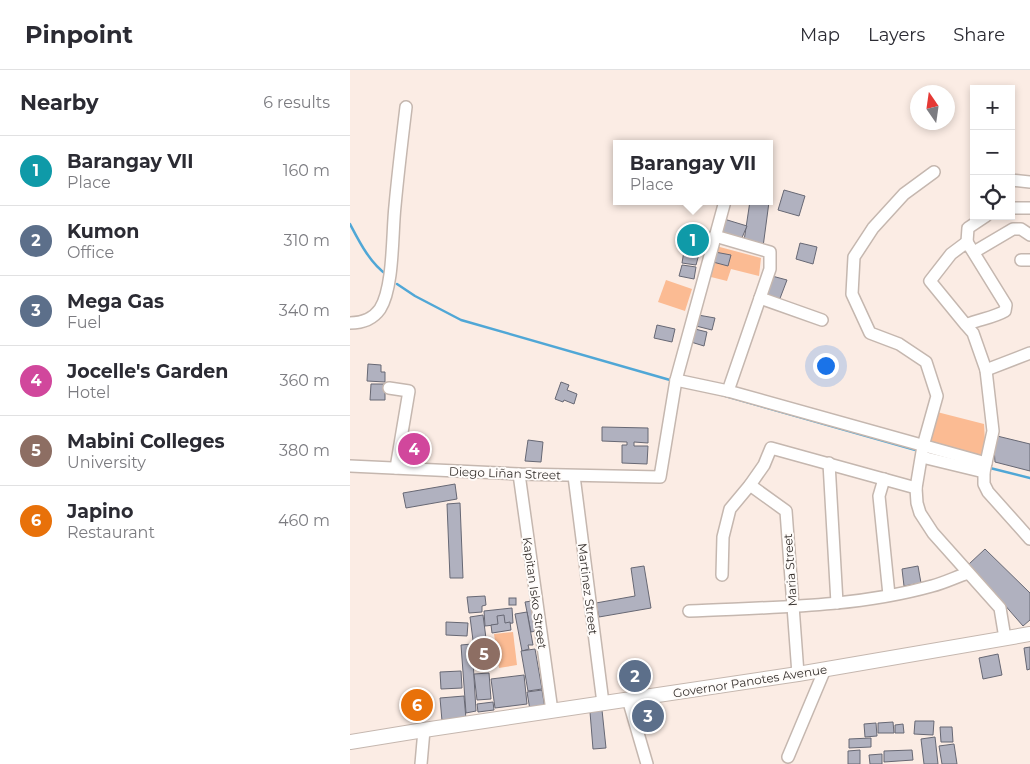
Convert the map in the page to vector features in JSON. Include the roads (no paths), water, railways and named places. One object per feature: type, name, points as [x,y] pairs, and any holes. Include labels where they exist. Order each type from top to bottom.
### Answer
[{"type":"main road","name":"Governor Panotes Avenue","points":[[350,742],[798,674],[1030,634]]},
{"type":"street","points":[[350,323],[359,323],[372,317],[380,308],[389,285],[406,107]]},
{"type":"street","points":[[934,172],[904,194],[873,228],[854,257],[852,294],[870,333],[899,344],[926,362],[937,396],[922,451],[916,488],[917,504],[925,522],[1000,608],[1005,638]]},
{"type":"street","points":[[1015,180],[1030,182]]},
{"type":"street","points":[[724,205],[676,380],[728,391],[922,451],[985,468]]},
{"type":"street","points":[[1015,208],[1030,208]]},
{"type":"street","points":[[966,325],[976,320],[998,315],[1005,311],[1006,305],[967,242],[968,228],[980,220]]},
{"type":"street","points":[[974,252],[1013,229],[1021,229],[1030,235]]},
{"type":"street","points":[[715,236],[770,252],[770,269],[728,391]]},
{"type":"street","points":[[967,242],[950,254],[930,280],[972,333],[986,370],[993,431],[985,468],[984,484],[988,492],[1028,532]]},
{"type":"street","points":[[760,298],[822,320]]},
{"type":"street","points":[[986,370],[1030,353]]},
{"type":"street","name":"Diego Liñan Street","points":[[350,466],[574,476],[660,477],[676,380]]},
{"type":"street","points":[[389,388],[409,391],[396,468]]},
{"type":"street","points":[[722,575],[723,537],[730,509],[750,486],[764,465],[772,448],[916,488]]},
{"type":"street","points":[[829,463],[838,603]]},
{"type":"street","name":"Kapitan Isko Street","points":[[519,474],[552,711]]},
{"type":"street","name":"Martinez Street","points":[[574,476],[603,703]]},
{"type":"street","points":[[884,478],[879,496],[889,595]]},
{"type":"street","name":"Maria Street","points":[[750,486],[786,511],[798,674]]},
{"type":"street","points":[[689,611],[838,603],[933,586],[968,573]]},
{"type":"street","points":[[788,756],[825,669]]},
{"type":"street","points":[[628,699],[646,764]]},
{"type":"street","points":[[421,764],[424,730]]},
{"type":"waterway","points":[[350,224],[370,259],[387,275]]},
{"type":"waterway","points":[[397,284],[415,296],[461,320],[670,380]]},
{"type":"waterway","points":[[722,395],[919,451]]},
{"type":"waterway","points":[[990,468],[1030,478]]},
{"type":"place","name":"Barangay VII","points":[[693,240]]},
{"type":"place","name":"Jocelle's Garden","points":[[414,449]]},
{"type":"place","name":"Mabini Colleges","points":[[484,654]]},
{"type":"place","name":"Kumon","points":[[635,676]]},
{"type":"place","name":"Japino","points":[[417,705]]},
{"type":"place","name":"Mega Gas","points":[[648,716]]}]
